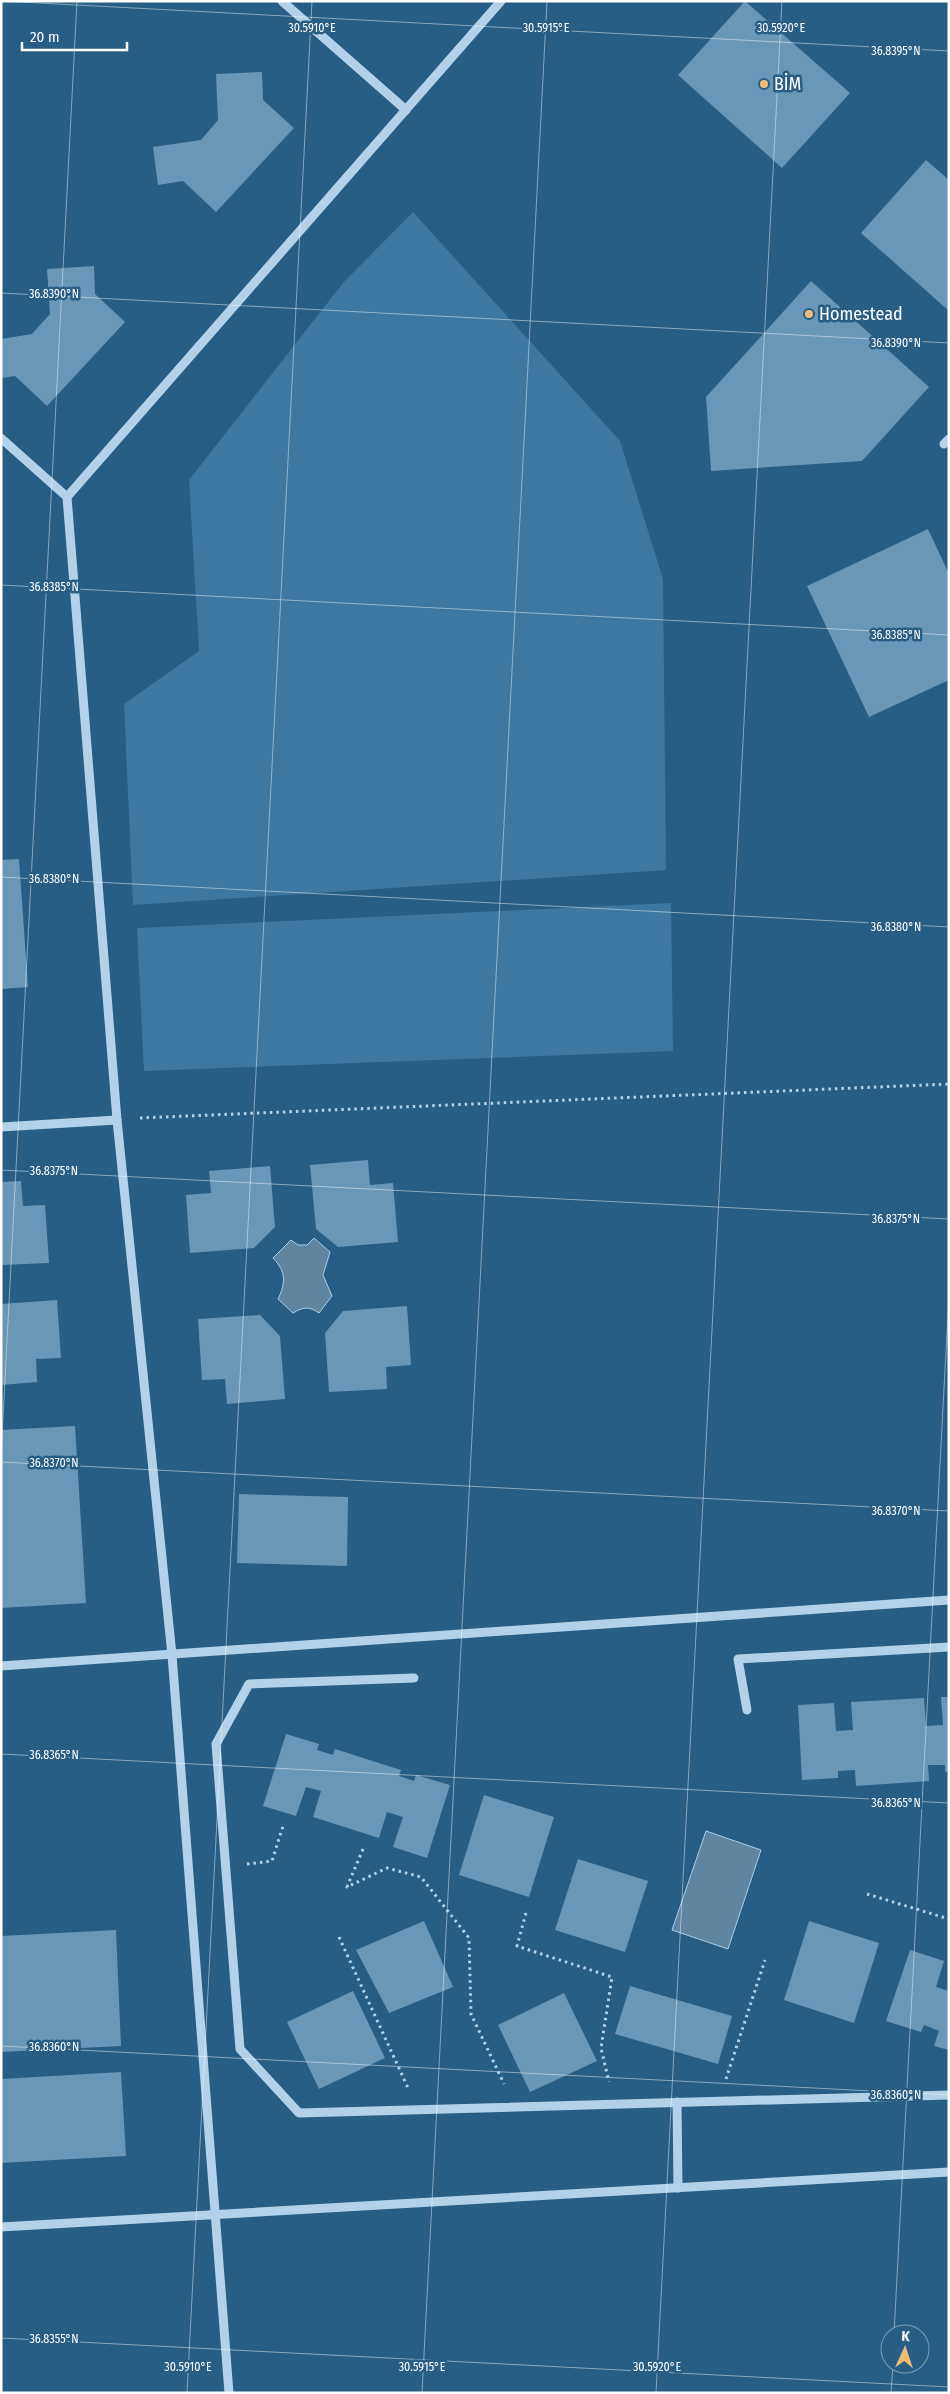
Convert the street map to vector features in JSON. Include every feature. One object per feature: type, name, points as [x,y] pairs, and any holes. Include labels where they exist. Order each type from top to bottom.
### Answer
[{"type":"street","points":[[282,1],[406,110]]},
{"type":"street","points":[[67,497],[501,1]]},
{"type":"street","points":[[1,438],[67,497],[116,1120],[172,1655],[229,2393]]},
{"type":"street","points":[[1,1127],[116,1120]]},
{"type":"street","points":[[1,1666],[949,1600]]},
{"type":"street","points":[[747,1710],[738,1658],[949,1647]]},
{"type":"street","points":[[414,1678],[249,1684],[216,1744],[240,2050],[299,2113],[949,2095]]},
{"type":"street","points":[[677,2102],[678,2188]]},
{"type":"street","points":[[1,2227],[949,2172]]},
{"type":"path","points":[[116,1120],[949,1084]]},
{"type":"path","points":[[226,1866],[272,1861],[283,1826]]},
{"type":"path","points":[[363,1849],[347,1887],[387,1868],[422,1877],[469,1938],[471,2014],[504,2086]]},
{"type":"path","points":[[867,1894],[949,1919]]},
{"type":"path","points":[[526,1913],[517,1946],[612,1977],[601,2048],[615,2104]]},
{"type":"path","points":[[339,1937],[418,2110]]},
{"type":"path","points":[[718,2101],[766,1960]]},
{"type":"shaded area","points":[[413,212],[620,441],[663,579],[666,870],[133,905],[124,704],[199,651],[189,480],[343,283]]},
{"type":"shaded area","points":[[671,903],[673,1051],[144,1071],[137,928]]},
{"type":"shaded area","points":[[314,1238],[330,1252],[323,1275],[332,1296],[319,1313],[306,1308],[293,1313],[278,1299],[283,1277],[280,1268],[273,1258],[291,1240],[298,1245],[307,1245]]},
{"type":"shaded area","points":[[706,1831],[761,1850],[728,1949],[672,1930]]},
{"type":"building","name":"BİM","points":[[745,1],[850,93],[782,168],[678,75]]},
{"type":"building","points":[[262,72],[263,100],[294,128],[216,212],[183,181],[158,185],[153,147],[201,140],[218,120],[216,74]]},
{"type":"building","points":[[926,160],[949,180],[949,311],[861,233]]},
{"type":"building","points":[[94,266],[95,294],[125,322],[47,406],[15,376],[1,378],[1,339],[32,334],[50,314],[47,269]]},
{"type":"building","points":[[811,281],[929,387],[862,461],[711,471],[706,397]]},
{"type":"building","points":[[928,529],[949,574],[949,680],[869,717],[807,586]]},
{"type":"building","points":[[19,859],[28,987],[1,989],[1,860]]},
{"type":"building","points":[[368,1160],[370,1185],[393,1183],[398,1242],[338,1247],[316,1229],[310,1165]]},
{"type":"building","points":[[270,1166],[275,1227],[254,1248],[190,1253],[186,1195],[211,1193],[209,1171]]},
{"type":"building","points":[[21,1181],[23,1206],[45,1205],[49,1263],[1,1265],[1,1182]]},
{"type":"building","points":[[57,1300],[61,1358],[36,1359],[37,1382],[1,1385],[1,1304]]},
{"type":"building","points":[[407,1306],[411,1365],[386,1367],[387,1389],[329,1392],[325,1333],[343,1311]]},
{"type":"building","points":[[260,1315],[280,1336],[285,1399],[227,1404],[225,1379],[202,1380],[198,1319]]},
{"type":"building","points":[[75,1426],[86,1603],[1,1608],[1,1430]]},
{"type":"building","points":[[239,1494],[348,1497],[347,1566],[237,1563]]},
{"type":"building","points":[[941,1697],[949,1697],[949,1771],[945,1772],[945,1765],[928,1765],[929,1781],[856,1786],[855,1770],[838,1771],[838,1778],[802,1780],[798,1705],[834,1703],[836,1731],[853,1730],[851,1702],[924,1698],[926,1726],[943,1725]]},
{"type":"building","points":[[286,1734],[319,1744],[317,1750],[333,1755],[335,1749],[401,1770],[399,1776],[414,1781],[416,1775],[450,1785],[427,1858],[393,1847],[403,1817],[387,1812],[379,1838],[313,1817],[321,1791],[306,1787],[296,1816],[263,1806]]},
{"type":"building","points":[[484,1795],[554,1817],[529,1897],[459,1875]]},
{"type":"building","points":[[578,1859],[648,1881],[625,1952],[555,1930]]},
{"type":"building","points":[[424,1921],[453,1987],[389,2013],[356,1950]]},
{"type":"building","points":[[809,1921],[879,1943],[854,2023],[784,2000]]},
{"type":"building","points":[[116,1930],[121,2046],[1,2052],[1,1936]]},
{"type":"building","points":[[910,1950],[944,1961],[936,1987],[949,1991],[949,2050],[934,2046],[939,2031],[924,2025],[921,2032],[886,2021]]},
{"type":"building","points":[[630,1986],[732,2016],[718,2064],[615,2034]]},
{"type":"building","points":[[353,1991],[385,2058],[319,2089],[287,2022]]},
{"type":"building","points":[[564,1993],[597,2061],[530,2092],[498,2025]]},
{"type":"building","points":[[121,2072],[126,2156],[1,2163],[1,2079]]},
{"type":"place","name":"BİM","points":[[764,84]]},
{"type":"place","name":"Homestead","points":[[809,314]]}]
